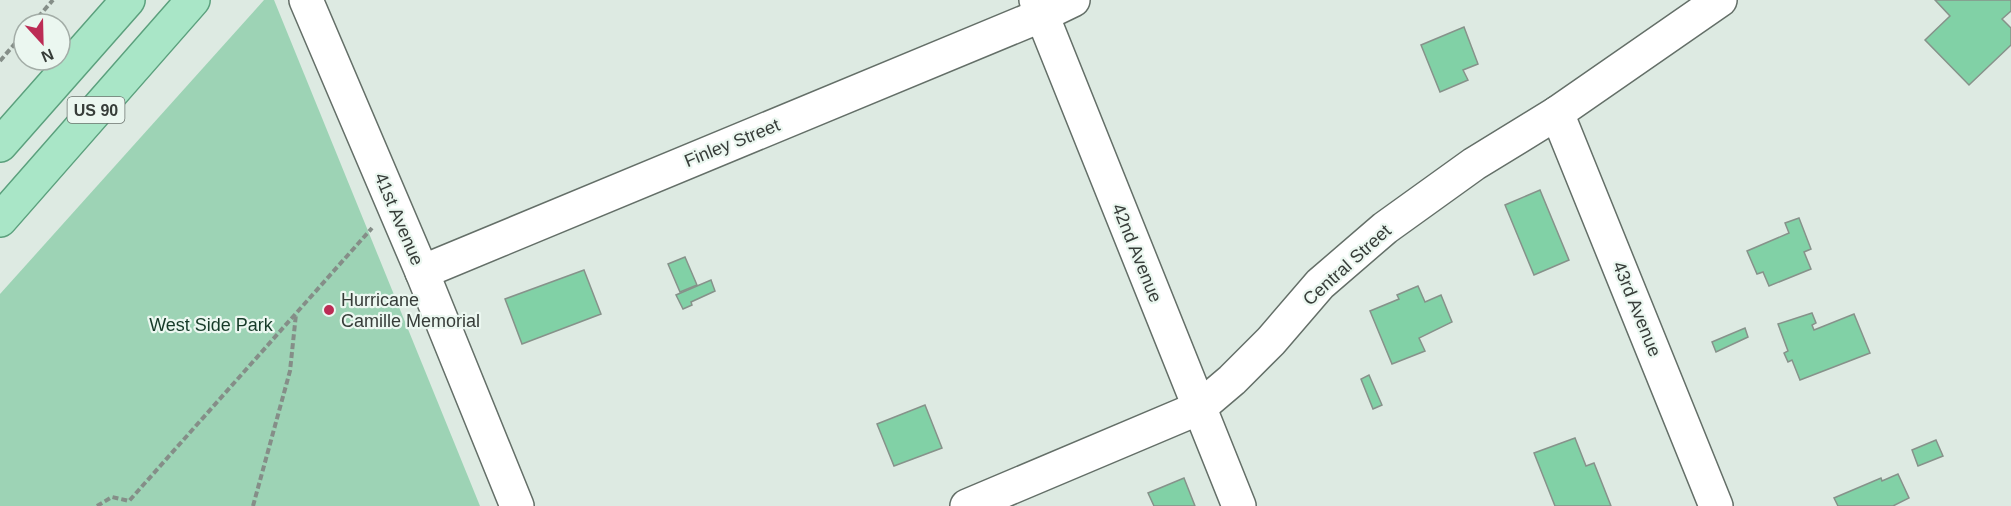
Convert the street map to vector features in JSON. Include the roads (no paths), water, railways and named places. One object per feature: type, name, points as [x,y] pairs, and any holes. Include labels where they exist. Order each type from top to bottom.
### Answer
[{"type":"main road","name":"US 90","points":[[0,146],[128,0]]},
{"type":"main road","name":"US 90","points":[[0,219],[193,0]]},
{"type":"street","name":"41st Avenue","points":[[306,0],[422,272],[518,506]]},
{"type":"street","name":"Finley Street","points":[[422,272],[1039,8],[1073,0]]},
{"type":"street","name":"Central Street","points":[[967,506],[1199,408],[1232,380],[1271,341],[1320,284],[1385,228],[1474,164],[1557,113],[1720,0]]},
{"type":"street","name":"42nd Avenue","points":[[1039,8],[1239,506]]},
{"type":"street","name":"43rd Avenue","points":[[1557,113],[1716,506]]},
{"type":"place","name":"Hurricane Camille Memorial","points":[[329,310]]},
{"type":"park label","name":"West Side Park","points":[[211,325]]}]
